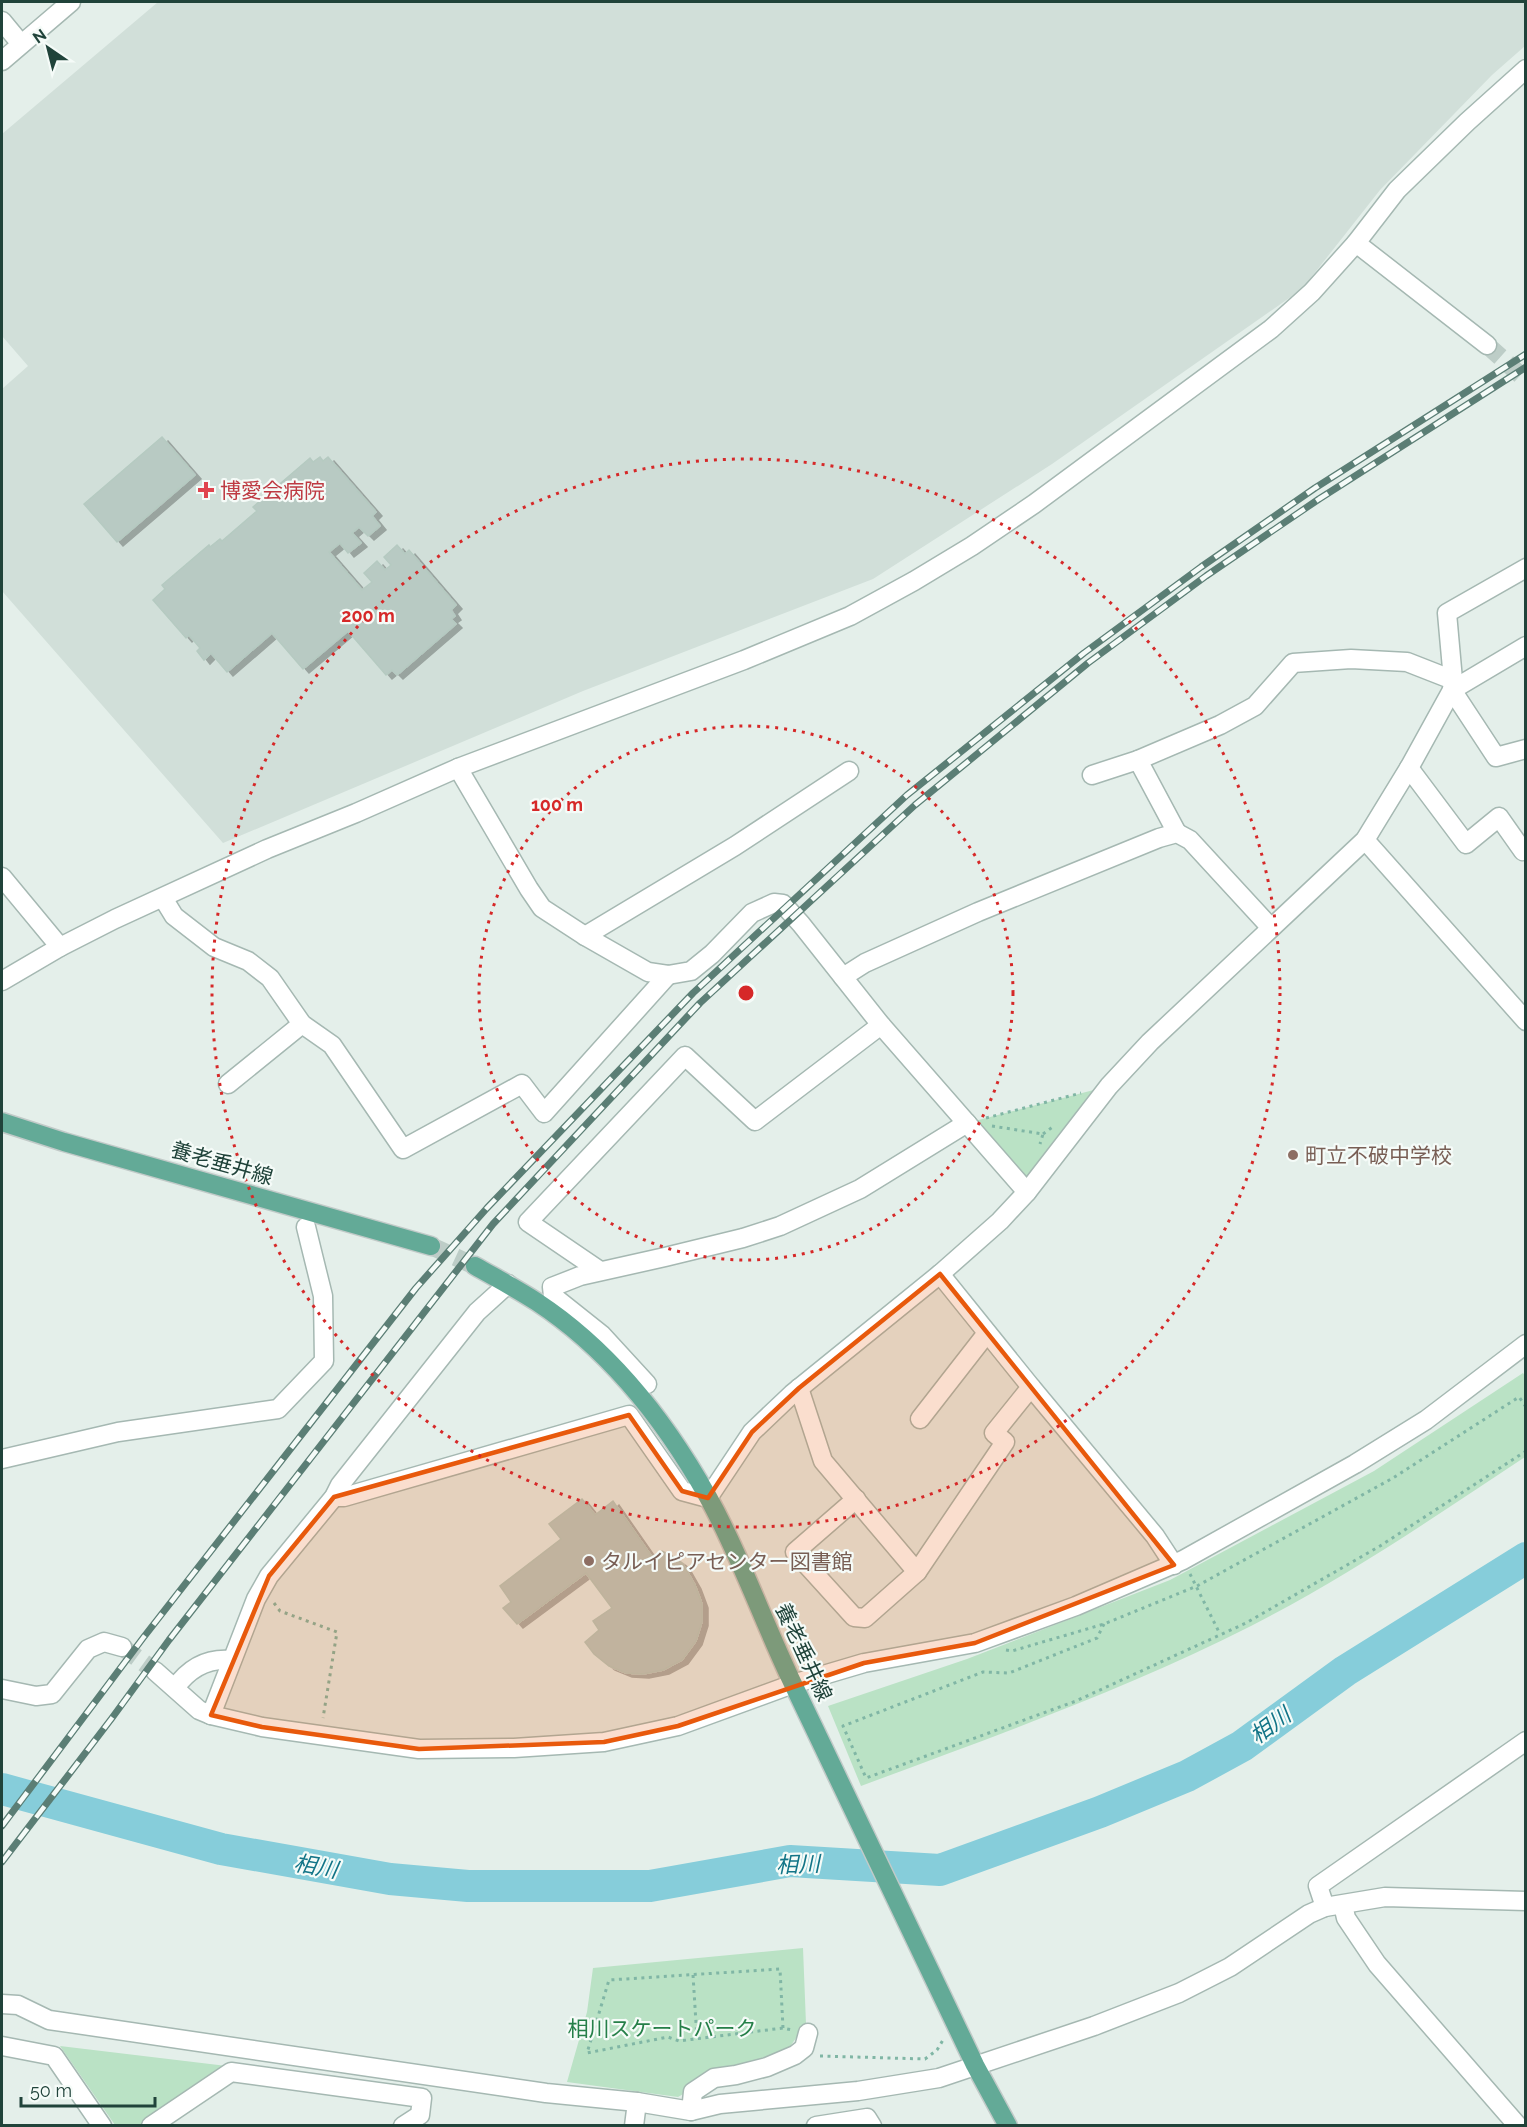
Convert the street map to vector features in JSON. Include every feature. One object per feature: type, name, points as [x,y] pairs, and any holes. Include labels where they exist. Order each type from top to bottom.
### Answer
[{"type":"main road","name":"養老垂井線","points":[[2,1122],[431,1246]]},
{"type":"main road","name":"養老垂井線","points":[[475,1266],[539,1304],[574,1330],[632,1387],[680,1452],[708,1498],[953,2032],[975,2065],[1008,2126]]},
{"type":"street","points":[[2,61],[71,2]]},
{"type":"street","points":[[2,21],[21,44]]},
{"type":"street","points":[[2,981],[60,947],[115,919],[267,849],[458,768],[744,660],[850,616],[914,581],[972,546],[1034,504],[1271,329],[1312,292],[1356,243],[1397,190],[1526,69]]},
{"type":"street","points":[[1356,243],[1487,345]]},
{"type":"street","points":[[1526,568],[1448,613],[1452,685],[1496,758],[1526,749]]},
{"type":"street","points":[[334,1497],[344,1497],[629,1415],[682,1491],[708,1498],[752,1432],[799,1388],[940,1274],[1000,1221],[1027,1192],[1109,1086],[1150,1042],[1365,840],[1409,768],[1452,685],[1526,646]]},
{"type":"street","points":[[1092,775],[1138,760],[1220,725],[1256,706],[1293,663],[1351,659],[1407,662],[1452,685]]},
{"type":"street","points":[[1138,760],[1177,833],[1190,840],[1271,928]]},
{"type":"street","points":[[458,768],[542,908],[648,972],[668,975],[691,971],[752,913],[774,903],[783,904],[881,1025],[1027,1192]]},
{"type":"street","points":[[1409,768],[1466,844],[1498,817],[1523,851],[1526,850]]},
{"type":"street","points":[[585,936],[735,846],[849,771]]},
{"type":"street","points":[[843,977],[865,963],[978,912],[1159,838],[1177,833]]},
{"type":"street","points":[[1365,840],[1526,1021]]},
{"type":"street","points":[[2,877],[60,947]]},
{"type":"street","points":[[163,898],[174,916],[214,946],[248,961],[270,978],[302,1024],[332,1045],[404,1149],[522,1084],[544,1113],[668,975]]},
{"type":"street","points":[[228,1083],[302,1024]]},
{"type":"street","points":[[600,1271],[528,1222],[685,1056],[755,1121],[881,1025]]},
{"type":"street","points":[[647,1384],[602,1335],[553,1296],[552,1287],[580,1276],[732,1240],[780,1226],[861,1189],[967,1123]]},
{"type":"street","points":[[2,1459],[118,1432],[278,1409],[324,1361],[322,1296],[306,1227]]},
{"type":"street","points":[[940,1274],[1155,1536],[1174,1565]]},
{"type":"street","points":[[211,1715],[231,1660],[269,1576],[334,1497],[340,1485],[477,1312],[508,1284]]},
{"type":"street","points":[[920,1419],[987,1333]]},
{"type":"street","points":[[155,1671],[199,1710],[211,1715],[262,1727],[419,1749],[514,1748],[604,1742],[678,1726],[793,1684],[864,1663],[975,1643],[1077,1606],[1174,1565],[1258,1519],[1417,1425],[1524,1347]]},
{"type":"street","points":[[856,1499],[795,1552],[854,1617],[865,1618],[917,1572],[1005,1442],[994,1433],[1031,1387]]},
{"type":"street","points":[[799,1388],[823,1461],[917,1572]]},
{"type":"street","points":[[2,1689],[36,1696],[52,1694],[88,1649],[104,1642],[122,1647]]},
{"type":"street","points":[[175,1688],[185,1673],[201,1665],[219,1659],[231,1660]]},
{"type":"street","points":[[1518,2126],[1377,1964],[1346,1917],[1318,1886],[1526,1741]]},
{"type":"street","points":[[2,2004],[18,2006],[49,2020],[546,2093],[637,2102],[691,2111],[720,2104],[858,2091],[939,2078],[1094,2026],[1179,1993],[1230,1966],[1309,1914],[1334,1906],[1385,1898],[1526,1901]]},
{"type":"street","points":[[691,2111],[693,2092],[705,2082],[767,2067],[795,2055],[805,2041]]},
{"type":"street","points":[[2,2046],[54,2056],[102,2126]]},
{"type":"street","points":[[151,2126],[231,2072],[422,2098],[420,2115],[403,2126]]},
{"type":"street","points":[[634,2126],[637,2102]]},
{"type":"street","points":[[816,2126],[867,2118],[872,2126]]},
{"type":"path","points":[[967,1123],[1109,1086]]},
{"type":"path","points":[[967,1123],[1043,1134],[1038,1153]]},
{"type":"path","points":[[1003,1649],[1012,1651],[1104,1624],[1197,1586],[1393,1478],[1519,1397],[1526,1407]]},
{"type":"path","points":[[1104,1624],[1097,1638],[1009,1673],[983,1672],[843,1726],[866,1778],[1076,1701],[1246,1623],[1380,1546],[1526,1451]]},
{"type":"path","points":[[1197,1586],[1220,1634]]},
{"type":"path","points":[[259,1595],[274,1603],[280,1611],[337,1632],[323,1720]]},
{"type":"path","points":[[783,2028],[780,1969],[609,1980],[587,2053],[668,2037],[679,2041],[783,2028],[805,2041],[815,2055],[925,2059],[937,2050],[953,2032]]},
{"type":"path","points":[[693,1975],[697,2039]]},
{"type":"highlighted area","points":[[940,1274],[1174,1565],[975,1643],[864,1663],[678,1726],[604,1742],[419,1749],[262,1727],[211,1715],[269,1576],[334,1497],[629,1415],[682,1491],[708,1498],[752,1432],[799,1388]]},
{"type":"shaded area","points":[[158,2],[1525,2],[1525,46],[1492,75],[1380,190],[1302,289],[1052,464],[873,579],[583,691],[223,843],[2,591],[2,389],[28,366],[2,336],[2,134]]},
{"type":"green space","points":[[1109,1086],[1027,1192],[967,1123]]},
{"type":"green space","points":[[1523,1373],[1526,1377],[1525,1457],[1391,1545],[1287,1607],[1155,1671],[1058,1712],[861,1786],[828,1706],[967,1659],[1170,1580],[1374,1471]]},
{"type":"green space","name":"相川スケートパーク","points":[[803,1948],[806,2024],[789,2048],[714,2076],[678,2097],[567,2082],[587,2012],[593,1968]]},
{"type":"green space","points":[[60,2046],[235,2067],[146,2125],[115,2125]]},
{"type":"building","points":[[162,437],[195,475],[117,542],[84,504]]},
{"type":"building","points":[[320,457],[323,461],[328,457],[376,512],[372,516],[380,526],[368,536],[359,527],[352,533],[361,543],[348,553],[340,543],[329,552],[362,590],[372,582],[364,573],[377,561],[385,570],[391,565],[384,557],[397,545],[405,554],[409,550],[456,605],[451,610],[455,616],[451,619],[456,624],[397,675],[392,670],[386,675],[348,631],[303,669],[272,633],[227,672],[211,653],[204,660],[197,651],[200,648],[189,635],[186,638],[153,600],[165,589],[162,585],[209,545],[210,547],[220,539],[222,541],[257,511],[253,507],[310,458],[313,462]]},
{"type":"building","points":[[582,1499],[595,1515],[613,1501],[652,1557],[662,1551],[683,1564],[695,1585],[702,1604],[702,1622],[696,1641],[682,1660],[663,1670],[643,1674],[626,1673],[609,1666],[594,1654],[585,1642],[599,1630],[593,1621],[612,1608],[586,1573],[517,1624],[503,1608],[511,1602],[500,1586],[561,1539],[549,1524]]},
{"type":"waterway","name":"相川","points":[[2,1789],[221,1849],[390,1879],[468,1886],[650,1886],[790,1861],[940,1870],[1100,1812],[1187,1776],[1242,1746],[1345,1671],[1526,1558]]},
{"type":"tunnel","points":[[1487,345],[1526,380]]},
{"type":"tunnel","points":[[431,1246],[475,1266]]},
{"type":"tunnel","points":[[122,1647],[155,1671]]},
{"type":"railway","points":[[2,1826],[143,1638],[416,1288],[487,1208],[693,993],[907,795],[1084,653],[1201,567],[1315,488],[1526,354]]},
{"type":"railway","points":[[2,1862],[169,1640],[493,1224],[700,1003],[915,805],[1088,663],[1206,576],[1319,499],[1526,367]]},
{"type":"place","name":"博愛会病院","points":[[206,490]]},
{"type":"place","name":"町立不破中学校","points":[[1293,1155]]},
{"type":"place","name":"タルイピアセンター図書館","points":[[589,1561]]}]
